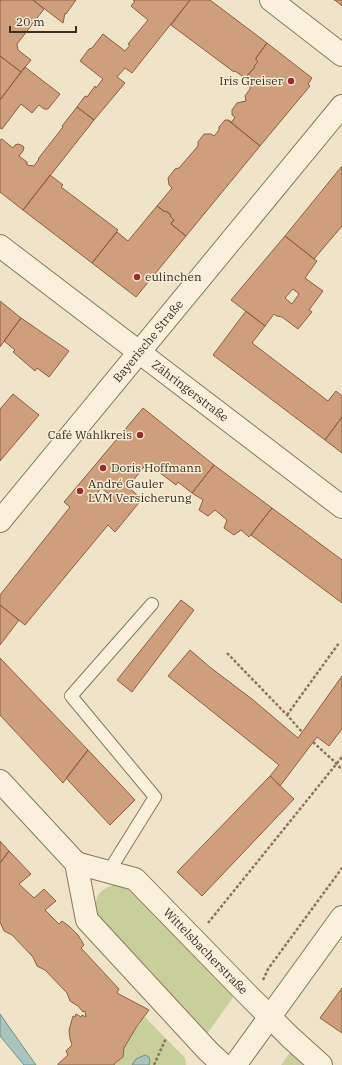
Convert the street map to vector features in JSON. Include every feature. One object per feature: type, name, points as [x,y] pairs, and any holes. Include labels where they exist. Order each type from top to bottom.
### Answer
[{"type":"street","points":[[271,0],[342,55]]},
{"type":"street","name":"Bayerische Straße","points":[[0,522],[342,106]]},
{"type":"street","name":"Zähringerstraße","points":[[0,246],[342,507]]},
{"type":"street","points":[[0,781],[76,863],[87,920],[208,1051],[223,1065]]},
{"type":"street","name":"Wittelsbacherstraße","points":[[76,863],[135,879],[270,1017],[321,1065]]},
{"type":"street","points":[[235,1065],[342,917]]},
{"type":"lane","points":[[109,872],[155,797],[71,696],[152,604]]},
{"type":"path","points":[[287,715],[338,643]]},
{"type":"path","points":[[227,653],[302,732]]},
{"type":"path","points":[[313,742],[342,770]]},
{"type":"path","points":[[205,927],[342,757]]},
{"type":"path","points":[[261,985],[268,969],[342,868]]},
{"type":"path","points":[[154,1065],[166,1037]]},
{"type":"green space","points":[[119,884],[127,886],[234,996],[207,1034],[99,919],[96,906],[98,896],[101,891],[106,888]]},
{"type":"green space","points":[[144,1016],[185,1058],[186,1065],[149,1065],[150,1061],[132,1065],[114,1065],[123,1057],[124,1048]]},
{"type":"green space","points":[[291,1051],[305,1065],[281,1065]]},
{"type":"water","points":[[0,1014],[36,1065],[24,1065],[0,1036]]},
{"type":"water","points":[[145,1055],[149,1057],[149,1065],[132,1065],[136,1059]]},
{"type":"building","points":[[1,0],[33,0],[44,9],[17,44],[18,50],[31,60],[21,72],[0,56]]},
{"type":"building","points":[[33,0],[76,0],[66,14],[65,13],[63,23]]},
{"type":"building","points":[[133,0],[190,0],[132,73],[125,68],[117,77],[125,83],[94,120],[77,107],[85,96],[87,97],[95,86],[96,88],[103,79],[80,61],[103,34],[125,51],[130,45],[128,44],[148,20],[131,6],[135,1]]},
{"type":"building","points":[[190,0],[210,0],[267,43],[256,58],[258,62],[254,66],[255,67],[245,78],[235,71],[234,72],[171,25]]},
{"type":"building","points":[[335,0],[342,0],[342,6]]},
{"type":"building","points":[[267,43],[312,78],[308,84],[310,86],[260,146],[228,120],[232,122],[235,117],[232,115],[232,110],[237,103],[246,101],[245,96],[250,89],[250,84],[245,78],[255,67],[254,66],[258,62],[256,58]]},
{"type":"building","points":[[0,56],[21,72],[0,100]]},
{"type":"building","points":[[25,67],[60,94],[48,109],[44,109],[39,105],[32,113],[21,104],[2,129],[0,128],[0,100]]},
{"type":"building","points":[[77,107],[94,120],[23,210],[0,192],[0,140],[2,139],[13,148],[18,144],[24,147],[19,156],[27,162],[27,165],[34,166]]},
{"type":"building","points":[[225,120],[228,120],[260,146],[186,236],[171,224],[174,220],[170,216],[171,215],[157,206],[172,188],[169,185],[168,178],[175,169],[179,168],[198,146],[198,142],[204,134],[211,134],[214,136]]},
{"type":"building","points":[[342,166],[342,226],[314,259],[285,236]]},
{"type":"building","points":[[50,175],[63,185],[61,187],[118,230],[92,263],[23,210]]},
{"type":"building","points":[[157,206],[171,215],[170,216],[174,220],[171,224],[186,236],[136,297],[92,263],[117,232],[128,241]]},
{"type":"building","points":[[285,236],[317,261],[305,278],[323,291],[309,310],[312,312],[298,329],[282,317],[274,314],[265,326],[231,300]],"holes":[[[293,289],[299,294],[292,304],[285,298]]]},
{"type":"building","points":[[0,301],[21,318],[0,347]]},
{"type":"building","points":[[246,311],[265,326],[252,343],[328,401],[336,391],[342,396],[342,417],[325,440],[213,355]]},
{"type":"building","points":[[21,318],[69,351],[49,377],[37,368],[35,371],[13,352],[15,350],[4,341]]},
{"type":"building","points":[[13,394],[39,415],[0,461],[0,409]]},
{"type":"building","points":[[143,408],[214,465],[192,493],[178,482],[176,485],[147,463],[128,487],[142,499],[115,532],[108,525],[25,625],[0,605],[0,595],[70,507],[64,502]],"holes":[[[101,488],[109,494],[102,502],[95,496]]]},
{"type":"building","points":[[342,417],[342,453],[325,440]]},
{"type":"building","points":[[214,465],[272,508],[249,537],[241,530],[234,535],[224,528],[227,520],[215,510],[208,516],[199,510],[203,500],[192,493]]},
{"type":"building","points":[[272,508],[342,560],[342,603],[251,535]]},
{"type":"building","points":[[181,600],[194,610],[132,692],[117,680]]},
{"type":"building","points":[[0,605],[19,620],[0,645]]},
{"type":"building","points":[[190,650],[298,738],[342,676],[342,729],[329,746],[317,737],[280,786],[270,776],[279,765],[168,676]]},
{"type":"building","points":[[0,658],[88,750],[63,783],[0,715]]},
{"type":"building","points":[[88,750],[135,800],[110,825],[66,778]]},
{"type":"building","points":[[270,776],[294,799],[202,896],[177,872]]},
{"type":"building","points":[[0,841],[9,851],[0,863]]},
{"type":"building","points":[[9,851],[31,874],[19,884],[34,898],[44,889],[56,901],[45,910],[59,924],[62,921],[78,935],[84,945],[81,948],[119,989],[117,993],[149,1010],[137,1026],[124,1048],[123,1057],[114,1065],[58,1065],[68,1055],[66,1051],[72,1045],[69,1030],[73,1016],[75,1017],[76,1014],[81,1017],[82,1015],[86,1017],[85,1011],[83,1012],[78,1006],[70,1001],[67,993],[45,970],[37,966],[33,957],[12,935],[4,931],[0,922],[0,863]]},
{"type":"building","points":[[342,988],[342,1033],[320,1018]]},
{"type":"place","name":"Iris Greiser","points":[[291,81]]},
{"type":"place","name":"eulinchen","points":[[137,277]]},
{"type":"place","name":"Café Wahlkreis","points":[[140,435]]},
{"type":"place","name":"Doris Hoffmann","points":[[103,468]]},
{"type":"place","name":"André Gauler LVM Versicherung","points":[[80,491]]}]
